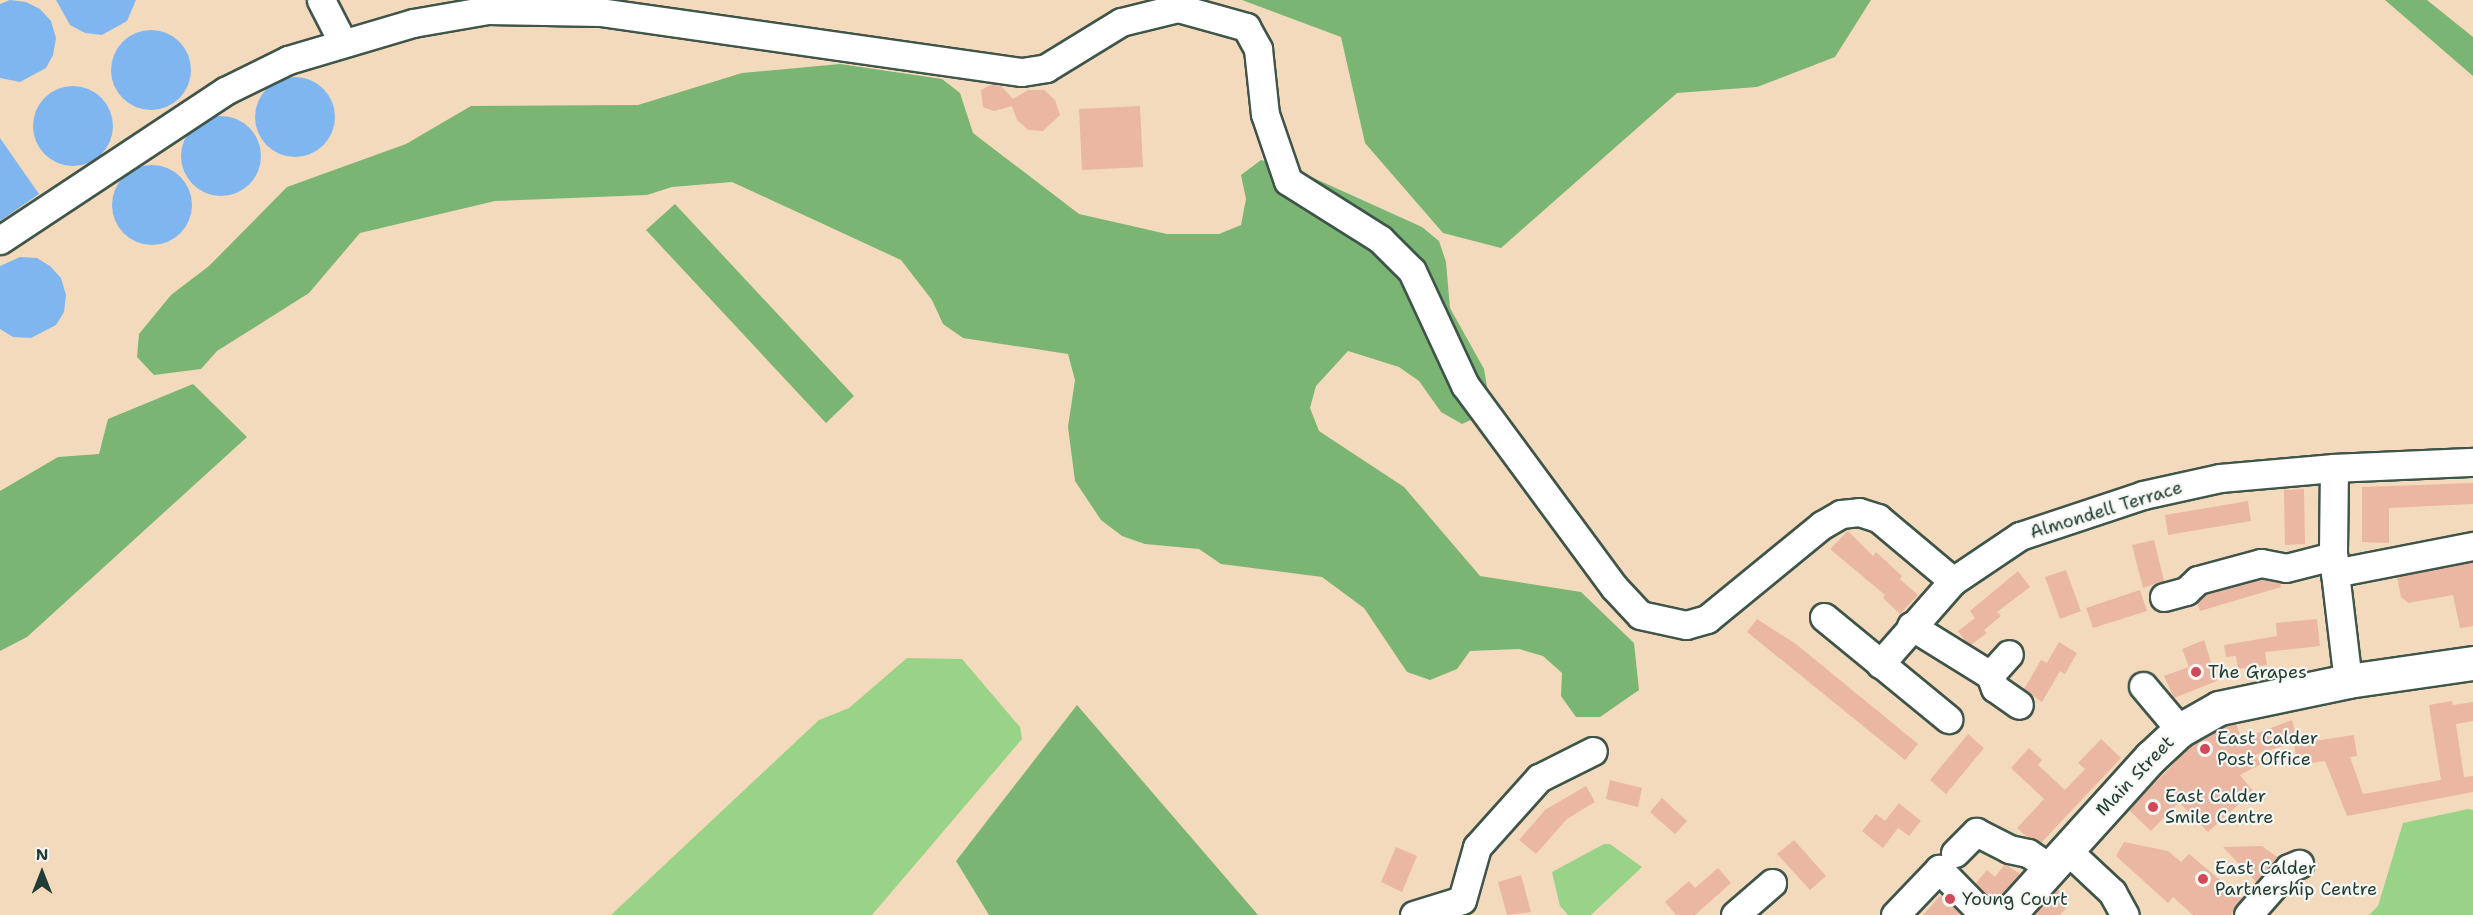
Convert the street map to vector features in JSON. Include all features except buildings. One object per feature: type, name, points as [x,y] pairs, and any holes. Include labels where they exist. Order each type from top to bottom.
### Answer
[{"type":"main road","name":"Main Street","points":[[2008,915],[2180,730],[2219,708],[2348,681],[2473,663]]},
{"type":"street","points":[[321,0],[343,43]]},
{"type":"street","points":[[0,240],[225,91],[288,60],[413,23],[488,5],[600,12],[1022,72],[1046,68],[1121,22],[1149,13],[1178,8],[1246,27],[1258,49],[1264,114],[1288,181],[1380,239],[1412,271],[1465,385],[1614,586],[1640,615],[1686,625],[1707,619],[1822,525],[1841,514],[1859,512],[1878,518],[1953,581]]},
{"type":"street","name":"Almondell Terrace","points":[[1880,664],[1911,626],[1953,581],[2020,536],[2142,495],[2220,478],[2334,468],[2473,462]]},
{"type":"street","points":[[2334,468],[2334,565],[2348,681]]},
{"type":"street","points":[[2181,600],[2198,580],[2260,563],[2286,568],[2334,565],[2473,546]]},
{"type":"street","points":[[1824,617],[1948,719]]},
{"type":"street","points":[[1911,626],[1990,675],[1995,688],[2019,705]]},
{"type":"street","points":[[1990,675],[2009,654]]},
{"type":"street","points":[[2143,686],[2180,730]]},
{"type":"street","points":[[1414,915],[1464,908],[1477,847],[1539,778],[1593,751]]},
{"type":"street","points":[[1955,852],[1976,832],[2009,849],[2058,859],[2112,892],[2125,915]]},
{"type":"street","points":[[2255,913],[2289,868],[2299,864]]},
{"type":"street","points":[[1895,915],[1939,869],[1984,915]]},
{"type":"street","points":[[1735,915],[1772,883]]},
{"type":"green space","points":[[1242,0],[1871,0],[1835,57],[1757,87],[1677,93],[1501,248],[1443,233],[1365,143],[1341,37]]},
{"type":"green space","points":[[2385,0],[2427,0],[2473,37],[2473,76]]},
{"type":"green space","points":[[840,64],[942,79],[960,93],[973,133],[1079,214],[1167,234],[1219,234],[1241,225],[1246,199],[1241,175],[1261,160],[1307,175],[1422,227],[1439,241],[1446,262],[1450,308],[1484,369],[1488,392],[1484,414],[1462,424],[1441,412],[1419,381],[1399,367],[1348,351],[1316,386],[1310,408],[1319,431],[1404,487],[1480,576],[1581,592],[1634,643],[1639,690],[1600,717],[1576,717],[1561,696],[1562,673],[1543,656],[1519,649],[1470,651],[1457,669],[1430,680],[1407,672],[1364,608],[1322,577],[1221,564],[1199,549],[1145,544],[1122,536],[1101,520],[1075,481],[1068,427],[1075,380],[1068,354],[963,338],[943,324],[932,300],[901,260],[732,182],[672,187],[647,195],[495,201],[360,233],[309,293],[217,351],[201,369],[154,375],[137,357],[139,334],[171,295],[209,266],[287,187],[406,144],[471,106],[638,105],[742,73]]},
{"type":"green space","points":[[675,204],[854,396],[826,423],[646,230]]},
{"type":"green space","points":[[193,384],[247,437],[27,637],[0,651],[0,491],[58,457],[99,454],[108,419]]},
{"type":"green space","points":[[907,658],[962,659],[1020,727],[1022,739],[872,915],[611,915],[819,720],[849,708]]},
{"type":"green space","points":[[1077,705],[1258,915],[989,915],[956,861]]},
{"type":"green space","points":[[2468,809],[2473,810],[2473,915],[2369,915],[2378,906],[2403,823]]},
{"type":"green space","points":[[1604,844],[1610,844],[1642,867],[1591,915],[1568,915],[1560,906],[1552,872]]},
{"type":"water","points":[[10,0],[26,2],[40,9],[51,21],[56,38],[53,55],[46,68],[20,82],[0,78],[0,4]]},
{"type":"water","points":[[56,0],[136,0],[127,21],[102,35],[85,33],[70,25]]},
{"type":"water","points":[[143,30],[159,30],[180,41],[191,62],[191,78],[180,99],[159,110],[143,110],[129,104],[117,92],[111,78],[111,62],[117,48],[129,36]]},
{"type":"water","points":[[287,77],[303,77],[324,88],[335,109],[335,125],[324,146],[303,157],[287,157],[273,151],[261,139],[255,125],[255,109],[261,95],[273,83]]},
{"type":"water","points":[[65,86],[81,86],[102,97],[113,118],[113,134],[102,155],[81,166],[65,166],[51,160],[39,148],[33,134],[33,118],[39,104],[51,92]]},
{"type":"water","points":[[213,116],[229,116],[250,127],[261,148],[261,164],[250,185],[229,196],[213,196],[199,190],[187,178],[181,164],[181,148],[187,134],[199,122]]},
{"type":"water","points":[[0,138],[39,194],[0,221]]},
{"type":"water","points":[[144,165],[160,165],[181,176],[192,197],[192,213],[181,234],[160,245],[144,245],[130,239],[118,227],[112,213],[112,197],[118,183],[130,171]]},
{"type":"water","points":[[20,257],[37,258],[50,266],[61,278],[66,295],[64,312],[56,325],[31,338],[13,337],[0,329],[0,266]]},
{"type":"place","name":"The Grapes","points":[[2196,672]]},
{"type":"place","name":"East Calder Post Office","points":[[2205,749]]},
{"type":"place","name":"East Calder Smile Centre","points":[[2153,807]]},
{"type":"place","name":"East Calder Partnership Centre","points":[[2203,879]]},
{"type":"place","name":"Young Court","points":[[1950,899]]}]
